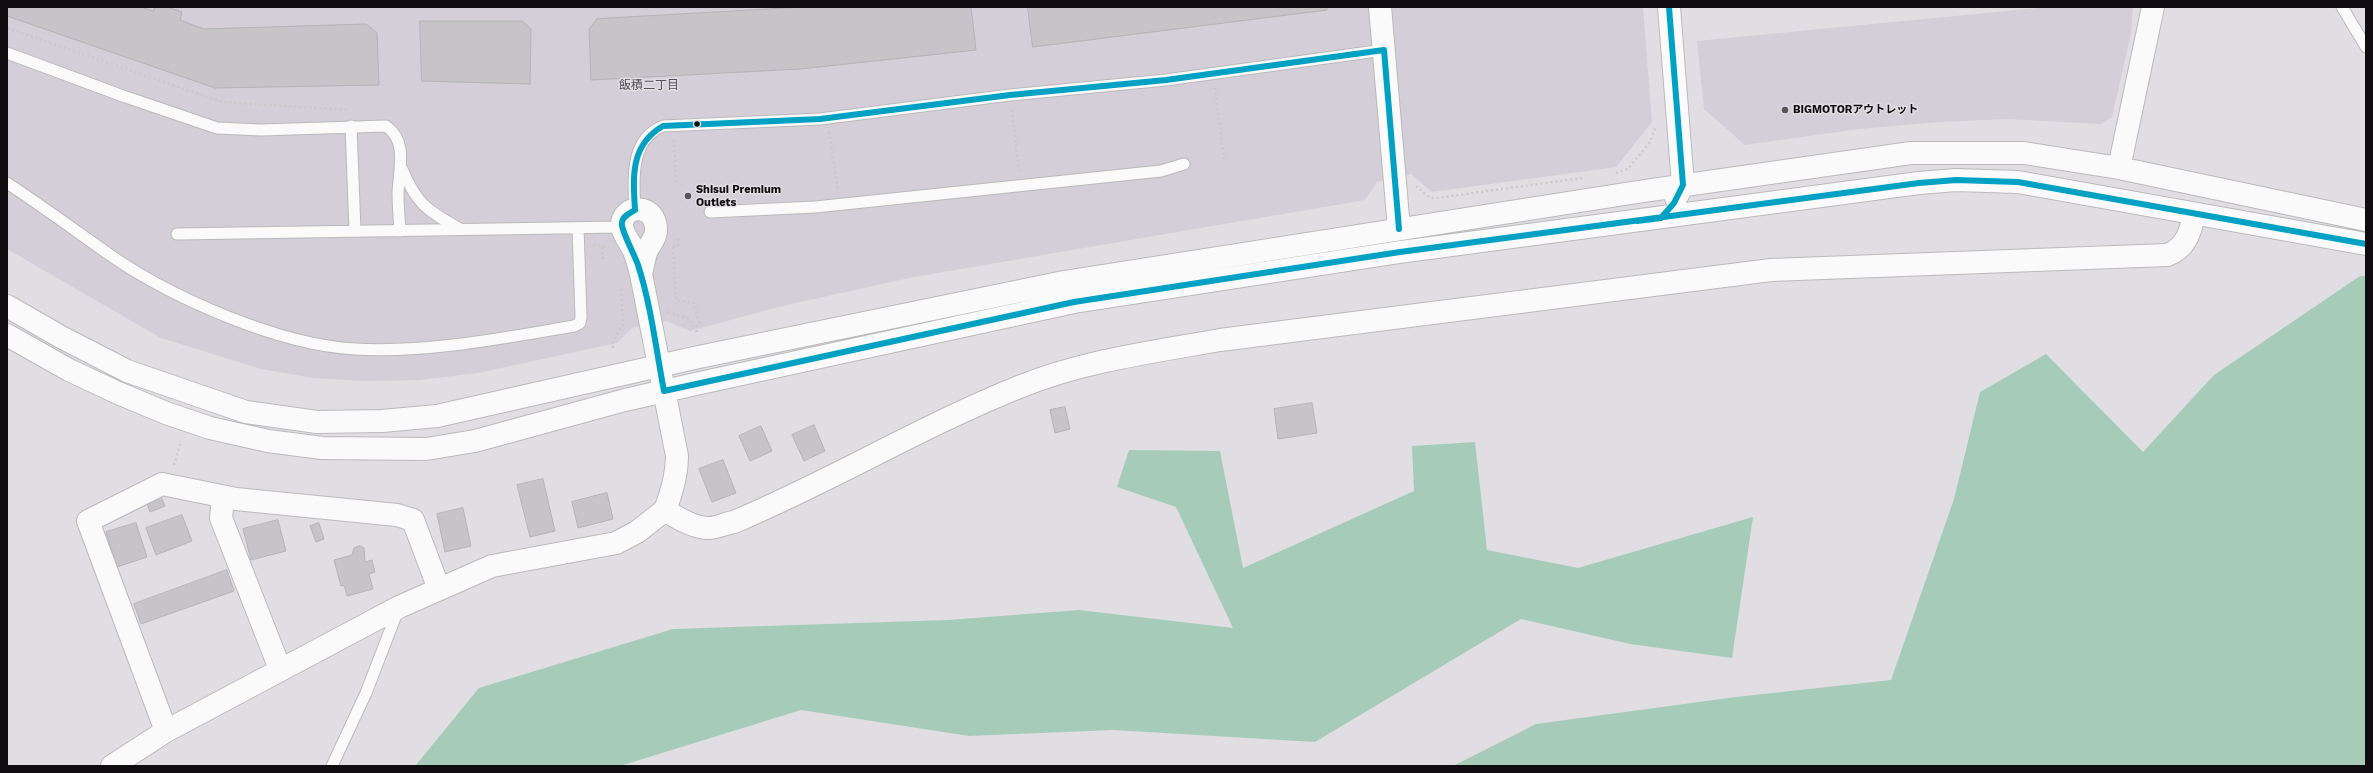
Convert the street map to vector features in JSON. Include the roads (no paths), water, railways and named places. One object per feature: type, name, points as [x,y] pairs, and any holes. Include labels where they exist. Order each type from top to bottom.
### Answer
[{"type":"street","points":[[1380,7],[1399,229]]},
{"type":"street","points":[[1661,218],[1674,203],[1683,186],[1669,7]]},
{"type":"street","points":[[2120,168],[2152,7]]},
{"type":"street","points":[[7,306],[127,371],[246,412],[317,422],[382,421],[436,416],[694,358],[1064,282],[1399,229],[1911,152],[2024,153],[2120,168],[2366,220]]},
{"type":"street","points":[[7,335],[69,370],[166,414],[210,428],[268,441],[322,448],[426,449],[476,441],[664,391],[1074,302],[1400,252],[1661,218],[1745,205],[1956,180],[2018,182],[2117,198],[2194,214],[2366,244]]},
{"type":"street","points":[[1683,186],[1691,192],[1707,199],[1745,205]]},
{"type":"street","points":[[112,766],[166,731],[399,607],[492,566],[616,543],[638,532],[665,510],[673,489],[677,462],[642,274],[634,252],[628,218],[645,209],[650,213],[656,226],[656,232],[648,250],[642,274]]},
{"type":"street","points":[[665,510],[676,518],[696,526],[709,528],[734,522],[1020,387],[1072,370],[1138,354],[1243,337],[1771,270],[2167,255],[2176,252],[2182,246],[2192,227],[2194,214]]},
{"type":"street","points":[[166,731],[88,522],[162,484],[223,496],[397,515],[413,520],[439,589]]},
{"type":"street","points":[[223,496],[221,518],[280,670]]},
{"type":"lane","points":[[2342,7],[2366,47]]},
{"type":"lane","points":[[177,234],[578,228],[628,218],[639,151],[649,135],[663,126],[820,119],[1010,95],[1166,80],[1384,50]]},
{"type":"lane","points":[[7,53],[123,96],[217,128],[261,130],[386,126],[394,132],[398,141],[401,166],[398,191],[400,230]]},
{"type":"lane","points":[[351,126],[355,231]]},
{"type":"lane","points":[[710,212],[840,204],[1160,170],[1184,164]]},
{"type":"lane","points":[[401,166],[408,184],[422,205],[438,217],[460,230]]},
{"type":"lane","points":[[7,183],[111,256],[166,288],[213,310],[270,333],[354,349],[425,348],[574,326],[580,322],[581,317],[578,228]]},
{"type":"lane","points":[[332,766],[366,693],[399,607]]},
{"type":"place","name":"BIGMOTORアウトレット","points":[[1785,110]]},
{"type":"place","name":"Shisui Premium Outlets","points":[[688,196]]},
{"type":"district","name":"飯積二丁目","points":[[649,85]]}]
